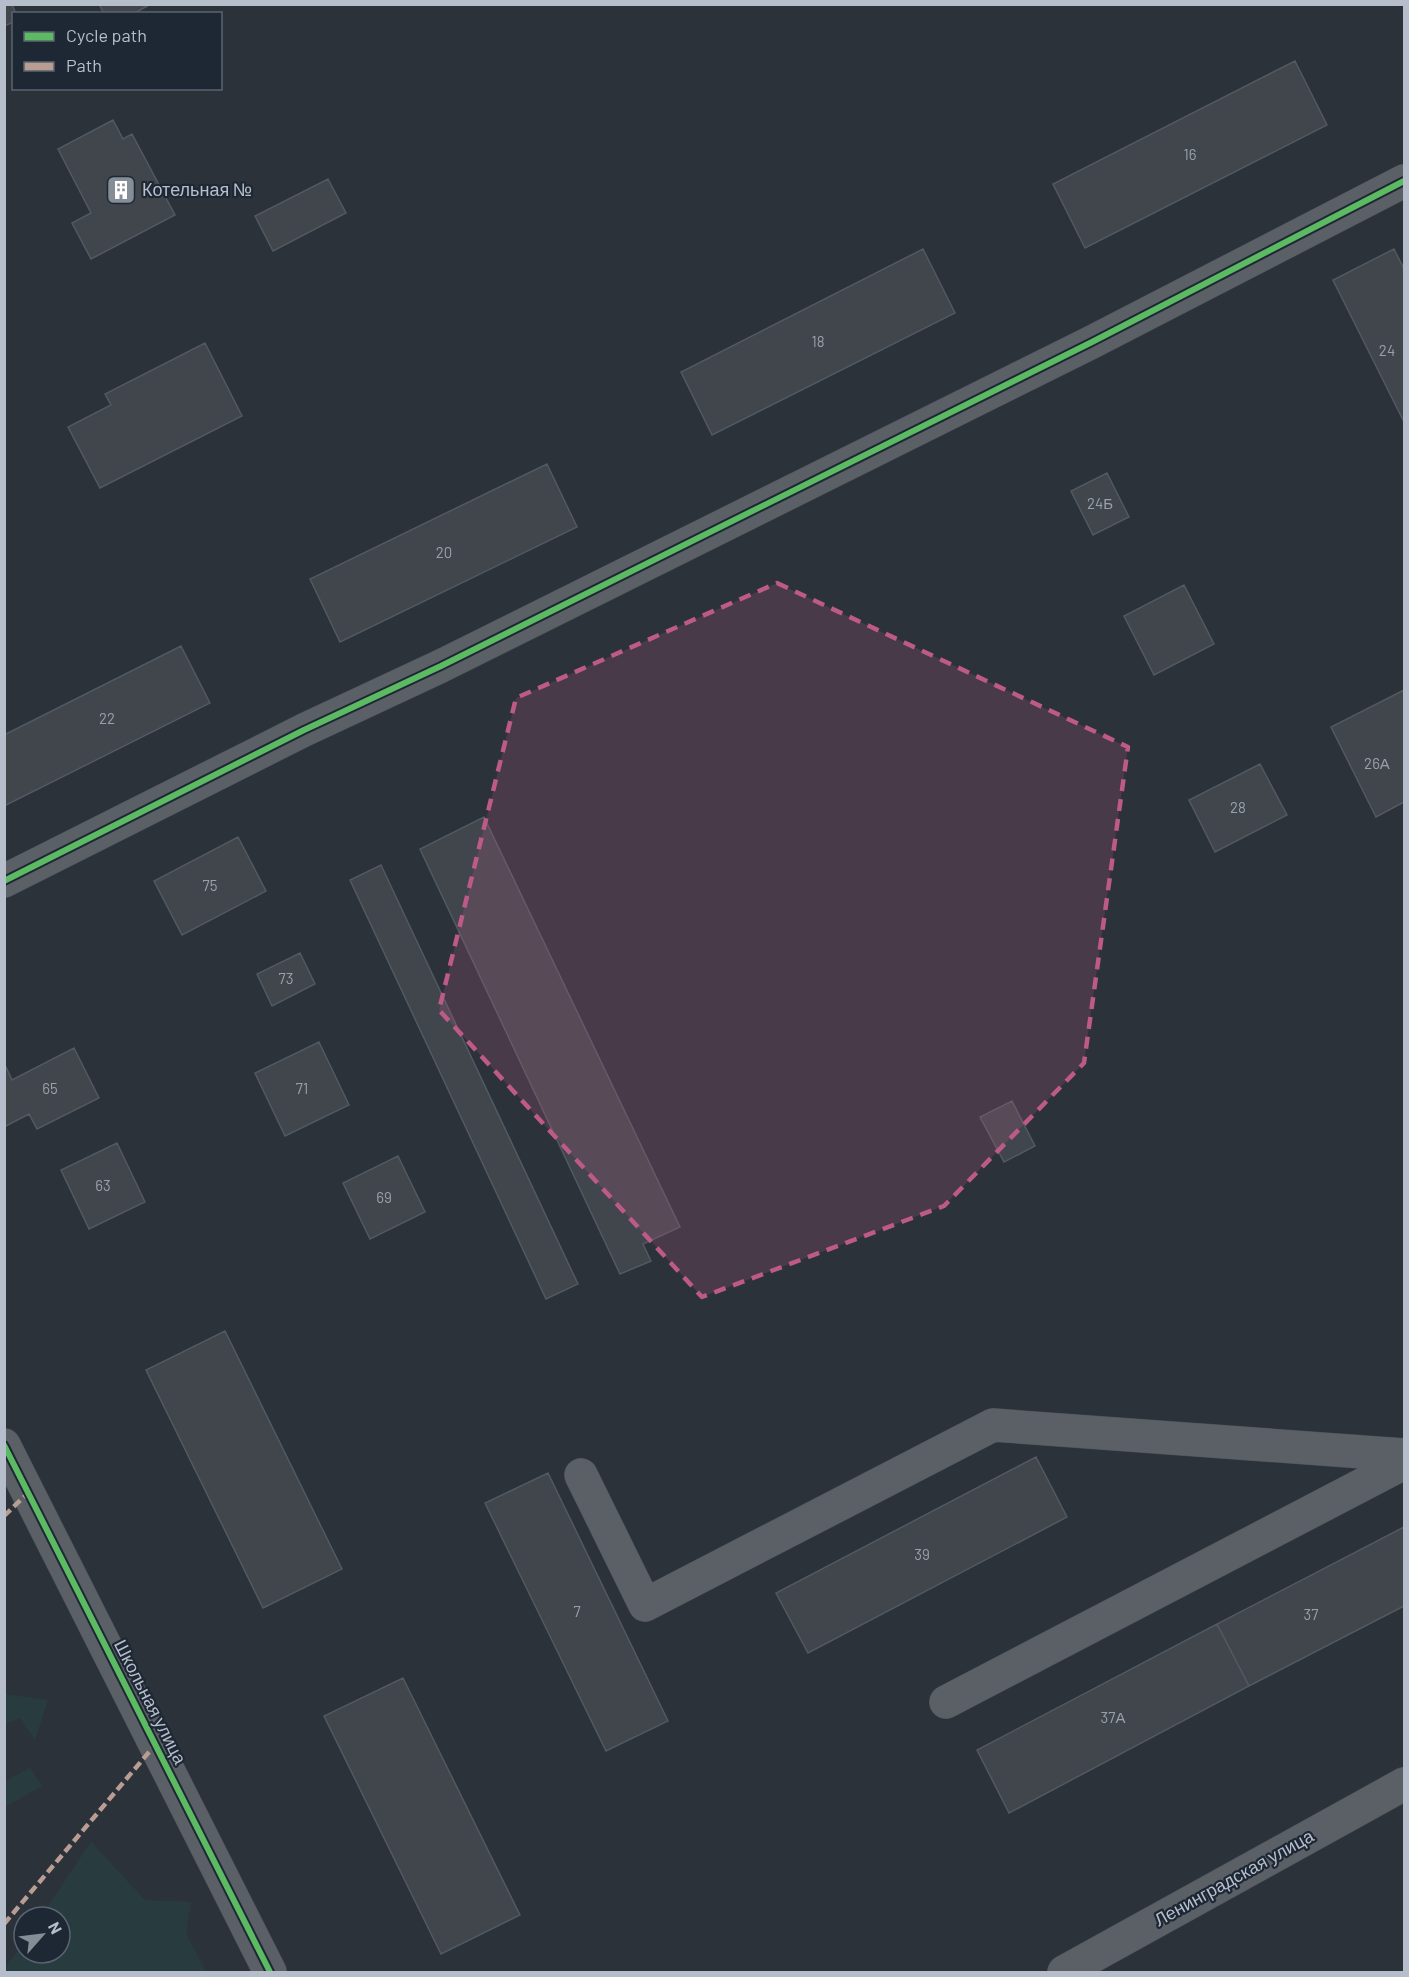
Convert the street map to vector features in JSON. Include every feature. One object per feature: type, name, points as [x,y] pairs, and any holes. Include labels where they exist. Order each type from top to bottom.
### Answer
[{"type":"street","points":[[4,881],[304,730],[441,666],[1092,342],[1404,181]]},
{"type":"street","points":[[581,1475],[645,1605],[993,1425],[1404,1455]]},
{"type":"street","name":"Школьная улица","points":[[4,1445],[270,1972]]},
{"type":"street","points":[[946,1702],[1404,1463]]},
{"type":"street","name":"Ленинградская улица","points":[[1064,1972],[1404,1784]]},
{"type":"highlighted area","points":[[777,583],[1128,747],[1084,1063],[944,1206],[702,1297],[439,1010],[516,698]]},
{"type":"green space","points":[[4,1694],[48,1700],[35,1740],[20,1718],[5,1724]]},
{"type":"green space","points":[[30,1768],[42,1786],[5,1807],[5,1781]]},
{"type":"green space","points":[[91,1842],[145,1900],[191,1902],[186,1933],[206,1972],[5,1972],[5,1968],[12,1958],[12,1965],[72,1965],[72,1905],[49,1905]]},
{"type":"building","points":[[4,4],[12,4],[15,12],[12,12],[12,23],[4,26]]},
{"type":"building","points":[[99,4],[151,4],[137,12],[103,12]]},
{"type":"building","points":[[1295,61],[1327,125],[1085,248],[1053,184]]},
{"type":"building","name":"Котельная №","points":[[113,120],[123,139],[132,134],[175,215],[91,259],[72,223],[91,213],[58,149]]},
{"type":"building","points":[[328,179],[346,213],[273,251],[255,216]]},
{"type":"building","points":[[923,249],[955,313],[712,435],[681,372]]},
{"type":"building","points":[[1394,249],[1404,269],[1404,422],[1333,280]]},
{"type":"building","points":[[205,343],[242,416],[100,488],[68,427],[111,405],[105,394]]},
{"type":"building","points":[[547,464],[577,527],[340,642],[310,579]]},
{"type":"building","points":[[1107,473],[1129,517],[1093,535],[1071,491]]},
{"type":"building","points":[[1184,585],[1214,644],[1154,675],[1124,616]]},
{"type":"building","points":[[181,646],[210,703],[4,806],[4,735]]},
{"type":"building","points":[[1404,690],[1404,802],[1376,817],[1331,727]]},
{"type":"building","points":[[1260,764],[1287,815],[1215,852],[1189,800]]},
{"type":"building","points":[[484,817],[680,1227],[643,1244],[651,1261],[620,1274],[420,849]]},
{"type":"building","points":[[238,837],[266,891],[182,935],[154,881]]},
{"type":"building","points":[[381,865],[578,1284],[546,1299],[350,880]]},
{"type":"building","points":[[300,953],[315,984],[272,1006],[257,974]]},
{"type":"building","points":[[319,1042],[349,1105],[285,1136],[255,1073]]},
{"type":"building","points":[[74,1048],[99,1098],[37,1129],[29,1114],[4,1127],[4,1068],[6,1067],[12,1080]]},
{"type":"building","points":[[1012,1101],[1035,1146],[1004,1162],[980,1117]]},
{"type":"building","points":[[117,1143],[145,1202],[89,1229],[61,1170]]},
{"type":"building","points":[[398,1156],[425,1212],[370,1239],[343,1183]]},
{"type":"building","points":[[225,1331],[342,1569],[263,1608],[146,1370]]},
{"type":"building","points":[[1036,1457],[1067,1517],[808,1653],[776,1593]]},
{"type":"building","points":[[548,1473],[668,1721],[606,1751],[485,1503]]},
{"type":"building","points":[[1404,1527],[1404,1606],[1249,1686],[1217,1624]]},
{"type":"building","points":[[1217,1624],[1249,1686],[1009,1813],[977,1750]]},
{"type":"building","points":[[403,1678],[520,1915],[441,1954],[324,1716]]},
{"type":"marked path","points":[[4,1516],[29,1492]]},
{"type":"marked path","points":[[4,1924],[155,1745]]},
{"type":"cycle path","points":[[4,881],[304,730],[441,666],[1092,342],[1404,181]]},
{"type":"cycle path","points":[[4,1445],[270,1972]]},
{"type":"place","name":"Котельная №","points":[[121,190]]}]
